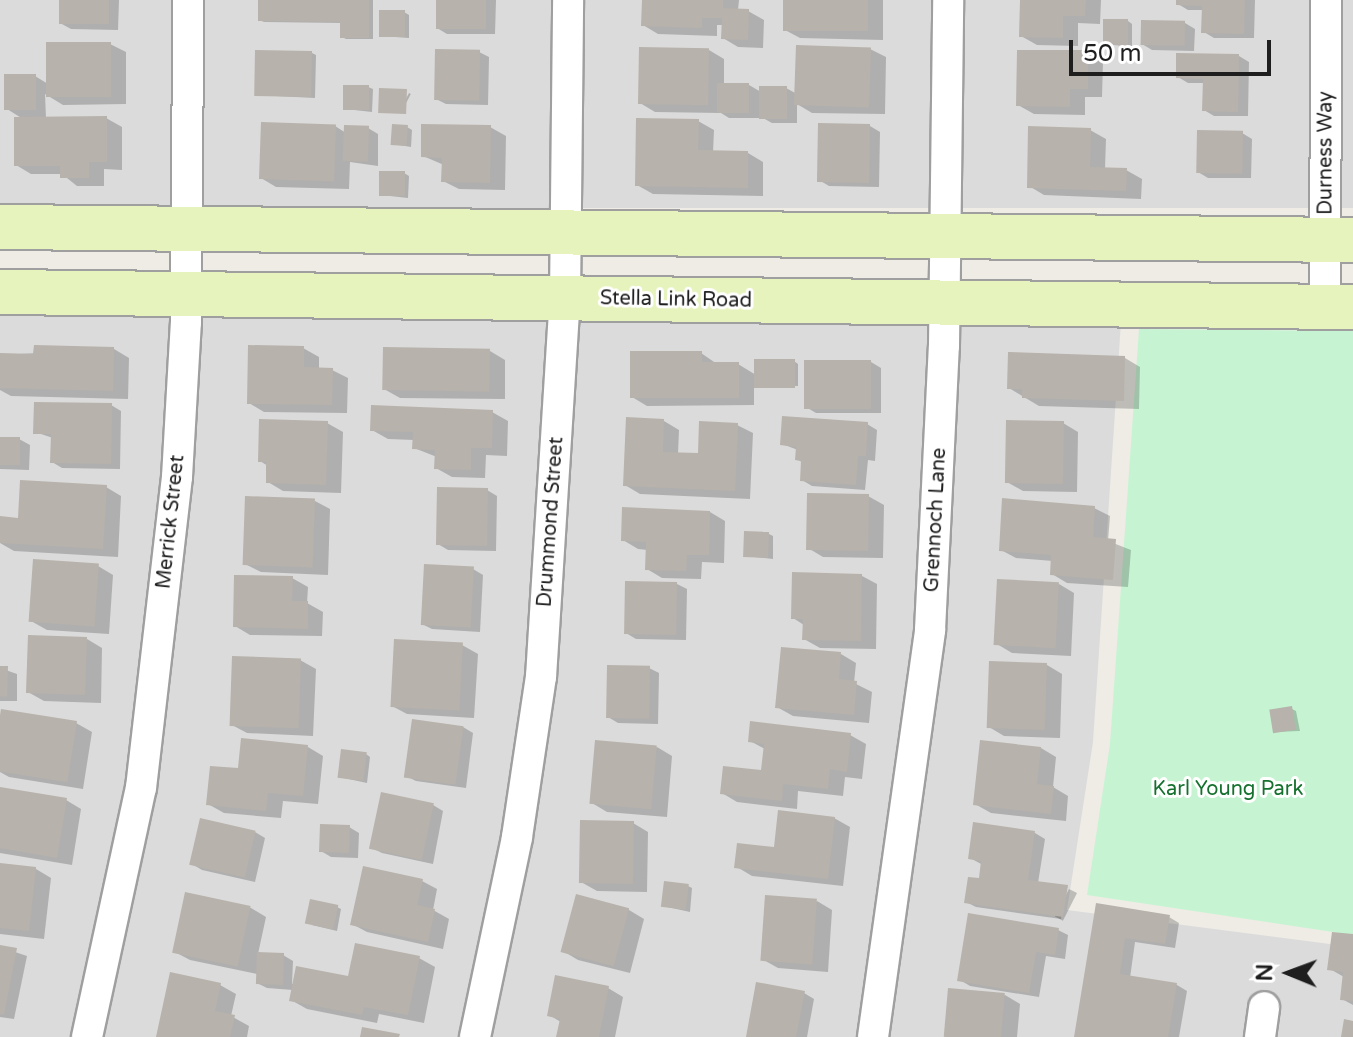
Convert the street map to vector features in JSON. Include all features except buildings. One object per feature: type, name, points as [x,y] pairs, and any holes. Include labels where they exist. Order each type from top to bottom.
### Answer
[{"type":"main road","points":[[0,227],[1339,240]]},
{"type":"main road","name":"Stella Link Road","points":[[0,292],[1339,307]]},
{"type":"street","name":"Merrick Street","points":[[87,1037],[141,788],[177,477],[187,295],[188,0]]},
{"type":"street","name":"Drummond Street","points":[[475,1037],[517,837],[541,677],[565,299],[568,0]]},
{"type":"street","name":"Grennoch Lane","points":[[873,1037],[930,630],[945,303],[948,0]]},
{"type":"street","name":"Durness Way","points":[[1326,0],[1339,240],[1339,307]]},
{"type":"street","points":[[1260,1037],[1264,1007]]},
{"type":"shaded area","points":[[0,0],[1353,0],[1353,208],[0,208]]},
{"type":"shaded area","points":[[0,309],[1121,322],[1093,742],[1067,910],[1353,947],[1353,1037],[0,1037]]},
{"type":"green space","name":"Karl Young Park","points":[[1139,329],[1353,331],[1353,935],[1087,895],[1110,744]]}]
